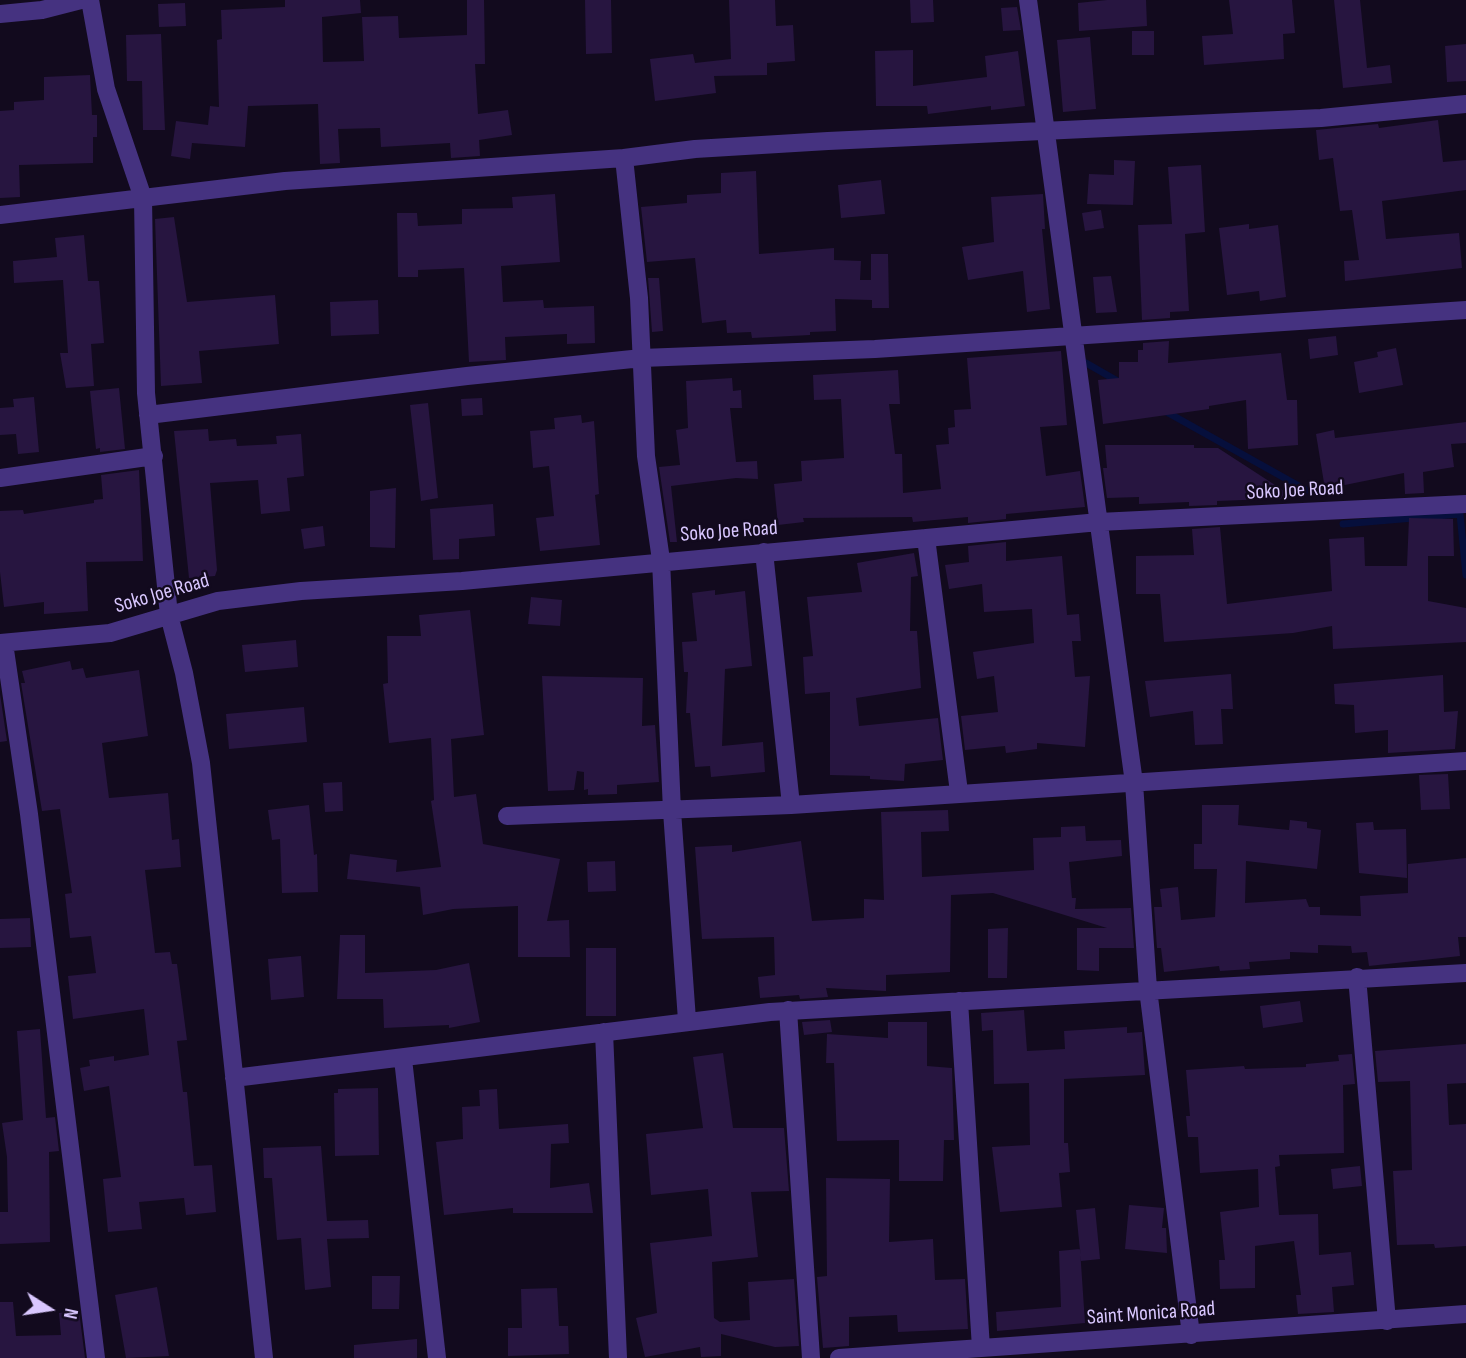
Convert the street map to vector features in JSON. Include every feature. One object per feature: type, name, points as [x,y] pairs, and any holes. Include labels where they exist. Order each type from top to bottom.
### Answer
[{"type":"street","points":[[0,14],[42,10],[81,0]]},
{"type":"street","points":[[90,0],[106,89],[144,198],[148,415],[169,615],[184,673],[201,763],[264,1358]]},
{"type":"street","points":[[1028,0],[1134,783],[1148,989],[1191,1335]]},
{"type":"street","points":[[0,215],[285,181],[624,158],[695,149],[1321,118],[1466,104]]},
{"type":"street","points":[[624,158],[642,358],[646,456],[661,560],[672,811],[687,1020]]},
{"type":"street","points":[[148,415],[441,379],[642,358],[875,349],[1072,333],[1466,310]]},
{"type":"street","points":[[0,478],[154,456]]},
{"type":"street","name":"Soko Joe Road","points":[[2,643],[110,633],[218,601],[301,591],[462,581],[661,560],[1099,523],[1466,504]]},
{"type":"street","points":[[926,538],[959,792]]},
{"type":"street","points":[[764,552],[791,805]]},
{"type":"street","points":[[2,643],[36,866],[96,1358]]},
{"type":"street","points":[[507,816],[791,805],[1466,761]]},
{"type":"street","points":[[234,1078],[403,1059],[687,1020],[788,1010],[1466,972]]},
{"type":"street","points":[[1357,977],[1387,1321]]},
{"type":"street","points":[[959,1001],[981,1348]]},
{"type":"street","points":[[788,1010],[811,1358]]},
{"type":"street","points":[[604,1032],[618,1358]]},
{"type":"street","points":[[403,1059],[437,1358]]},
{"type":"street","name":"Saint Monica Road","points":[[839,1358],[930,1355],[981,1348],[1466,1314]]},
{"type":"building","points":[[285,0],[360,0],[361,13],[322,17],[323,62],[364,61],[362,17],[398,16],[399,38],[467,35],[467,0],[484,0],[485,64],[475,64],[478,114],[508,110],[512,135],[479,140],[480,156],[451,158],[450,143],[381,147],[380,128],[338,129],[340,163],[320,164],[318,104],[248,106],[245,147],[192,143],[190,159],[171,156],[176,121],[208,125],[210,106],[219,107],[217,40],[222,39],[221,10],[285,7]]},
{"type":"building","points":[[585,0],[611,0],[612,53],[586,54]]},
{"type":"building","points":[[729,0],[775,0],[776,26],[793,25],[795,61],[767,63],[767,75],[714,76],[716,93],[655,101],[650,59],[693,54],[695,63],[731,59]]},
{"type":"building","points":[[910,0],[933,0],[934,22],[911,23]]},
{"type":"building","points":[[1146,0],[1147,26],[1079,31],[1078,3]]},
{"type":"building","points":[[1229,0],[1292,0],[1295,33],[1283,34],[1284,59],[1204,65],[1202,36],[1233,34]]},
{"type":"building","points":[[1334,0],[1360,0],[1367,68],[1390,65],[1392,83],[1343,88]]},
{"type":"building","points":[[185,3],[186,26],[159,27],[158,4]]},
{"type":"building","points":[[1017,7],[1021,30],[1003,31],[1001,8]]},
{"type":"building","points":[[1132,31],[1154,31],[1154,55],[1132,55]]},
{"type":"building","points":[[161,34],[165,130],[143,130],[142,81],[127,81],[126,35]]},
{"type":"building","points":[[1090,37],[1096,109],[1063,112],[1057,40]]},
{"type":"building","points":[[1466,44],[1466,81],[1447,82],[1445,46]]},
{"type":"building","points":[[913,50],[913,86],[987,77],[985,56],[1018,51],[1025,106],[991,110],[991,106],[928,114],[927,106],[876,106],[875,51]]},
{"type":"building","points":[[90,75],[92,115],[97,115],[97,137],[93,137],[93,163],[19,165],[20,197],[0,198],[0,111],[14,110],[14,102],[44,100],[44,77]]},
{"type":"building","points":[[1438,120],[1443,162],[1466,160],[1466,190],[1382,201],[1386,239],[1459,233],[1462,268],[1345,281],[1344,261],[1359,260],[1352,210],[1340,211],[1333,158],[1319,160],[1316,130],[1378,124],[1379,128]]},
{"type":"building","points":[[1114,160],[1135,161],[1133,205],[1087,204],[1089,174],[1114,175]]},
{"type":"building","points":[[1201,165],[1205,232],[1185,234],[1189,311],[1170,312],[1170,318],[1142,320],[1138,225],[1172,224],[1168,167]]},
{"type":"building","points":[[756,171],[759,254],[834,248],[834,260],[861,261],[860,280],[871,280],[871,254],[888,254],[889,308],[872,308],[872,300],[835,299],[836,331],[810,332],[810,335],[752,338],[751,332],[727,333],[726,320],[702,323],[695,258],[647,262],[641,207],[687,203],[687,195],[721,193],[721,173]]},
{"type":"building","points":[[881,180],[885,214],[841,218],[838,185]]},
{"type":"building","points":[[555,194],[560,262],[501,266],[503,302],[543,300],[544,308],[594,306],[595,343],[567,344],[567,334],[505,337],[506,360],[469,362],[464,268],[418,270],[418,277],[398,277],[397,213],[417,213],[418,226],[462,224],[462,209],[513,208],[512,197]]},
{"type":"building","points":[[1043,194],[1045,229],[1042,229],[1050,309],[1027,312],[1023,271],[968,280],[962,247],[994,242],[991,197]]},
{"type":"building","points":[[1101,210],[1104,228],[1085,231],[1082,213]]},
{"type":"building","points":[[174,217],[187,302],[275,295],[279,344],[199,351],[202,383],[161,386],[155,219]]},
{"type":"building","points":[[1249,224],[1249,229],[1278,225],[1286,297],[1260,301],[1259,291],[1227,295],[1219,228]]},
{"type":"building","points":[[84,235],[88,281],[99,281],[104,343],[91,344],[94,386],[66,388],[60,353],[68,353],[63,280],[14,283],[13,261],[57,257],[55,238]]},
{"type":"building","points":[[1111,276],[1117,312],[1096,313],[1093,277]]},
{"type":"building","points":[[648,278],[659,278],[663,331],[652,332]]},
{"type":"building","points":[[378,300],[379,334],[331,336],[330,302]]},
{"type":"building","points":[[1336,336],[1338,355],[1310,359],[1308,339]]},
{"type":"building","points":[[1169,341],[1168,363],[1281,353],[1287,400],[1297,400],[1298,445],[1248,449],[1246,400],[1209,406],[1209,409],[1103,424],[1098,380],[1119,378],[1119,362],[1138,362],[1138,350],[1143,350],[1143,343]]},
{"type":"building","points":[[1396,348],[1403,385],[1359,393],[1354,362],[1378,357],[1377,352]]},
{"type":"building","points":[[1061,351],[1067,425],[1040,427],[1046,476],[1080,471],[1085,507],[1006,514],[1006,519],[968,523],[968,517],[913,522],[912,517],[803,518],[804,522],[778,525],[774,484],[802,481],[801,461],[844,458],[841,399],[814,400],[813,375],[898,370],[900,404],[889,404],[895,454],[902,454],[903,493],[941,489],[936,445],[949,444],[948,428],[955,427],[954,410],[971,409],[967,358]]},
{"type":"building","points":[[732,378],[733,391],[741,390],[742,408],[730,408],[736,462],[757,461],[758,479],[736,478],[671,486],[677,542],[670,542],[659,467],[680,465],[676,430],[688,428],[686,381]]},
{"type":"building","points":[[119,388],[125,449],[100,452],[100,448],[96,449],[90,391]]},
{"type":"building","points":[[34,397],[39,452],[18,454],[16,434],[0,435],[0,408],[14,407],[13,399]]},
{"type":"building","points":[[482,398],[483,415],[462,416],[461,399]]},
{"type":"building","points":[[428,403],[438,498],[421,501],[410,405]]},
{"type":"building","points":[[581,415],[582,423],[594,421],[599,494],[595,495],[600,545],[540,551],[536,518],[554,516],[549,466],[533,468],[530,431],[555,429],[554,418]]},
{"type":"building","points":[[1466,422],[1466,443],[1451,444],[1454,467],[1423,472],[1424,493],[1405,494],[1404,473],[1325,489],[1316,434],[1334,430],[1335,438]]},
{"type":"building","points":[[208,429],[209,441],[236,439],[237,446],[277,444],[276,436],[301,434],[304,476],[287,478],[290,511],[261,514],[258,480],[210,483],[217,570],[215,576],[189,578],[174,431]]},
{"type":"building","points":[[1105,445],[1194,445],[1194,448],[1218,448],[1295,498],[1217,501],[1217,505],[1189,506],[1189,502],[1139,504],[1139,497],[1107,498],[1103,468],[1107,468]]},
{"type":"building","points":[[139,470],[143,561],[86,562],[88,611],[44,614],[44,602],[4,607],[0,572],[0,511],[23,510],[24,514],[94,503],[94,500],[103,499],[101,475]]},
{"type":"building","points":[[396,488],[395,548],[370,547],[370,491]]},
{"type":"building","points":[[493,504],[495,536],[459,539],[459,559],[433,560],[430,509]]},
{"type":"building","points":[[1409,518],[1453,519],[1454,556],[1428,556],[1428,601],[1466,608],[1466,642],[1333,649],[1332,626],[1293,633],[1164,642],[1160,594],[1136,594],[1136,556],[1194,555],[1192,529],[1220,527],[1227,604],[1332,591],[1329,539],[1364,537],[1365,566],[1407,566]]},
{"type":"building","points":[[323,526],[325,546],[304,549],[301,529]]},
{"type":"building","points":[[1006,542],[1006,561],[1062,556],[1067,615],[1079,614],[1081,641],[1072,641],[1075,677],[1090,676],[1085,747],[1037,743],[1037,749],[1006,753],[1005,746],[965,750],[961,716],[998,712],[994,676],[977,679],[973,652],[1034,643],[1032,609],[984,612],[982,584],[949,589],[945,565],[969,562],[968,546]]},
{"type":"building","points":[[914,553],[918,576],[911,577],[910,631],[917,631],[921,688],[856,698],[859,726],[938,718],[943,760],[905,764],[904,781],[870,779],[870,776],[830,775],[830,692],[805,694],[803,657],[813,656],[807,597],[862,592],[857,563]]},
{"type":"building","points":[[715,590],[715,595],[745,591],[752,666],[725,669],[722,746],[763,742],[765,772],[711,777],[710,766],[695,767],[690,713],[686,713],[688,672],[684,672],[682,642],[697,641],[692,593]]},
{"type":"building","points":[[531,597],[562,600],[560,626],[528,624]]},
{"type":"building","points":[[470,610],[484,735],[451,739],[454,797],[476,794],[483,844],[560,859],[547,921],[569,920],[570,957],[518,957],[518,906],[453,909],[423,915],[420,887],[347,879],[350,854],[397,860],[396,872],[441,867],[431,801],[434,800],[431,738],[389,743],[383,684],[388,683],[387,636],[421,636],[419,615]]},
{"type":"building","points":[[296,640],[298,667],[245,672],[242,645]]},
{"type":"building","points":[[70,661],[72,670],[83,668],[86,678],[139,670],[148,736],[102,743],[109,798],[168,793],[172,840],[179,839],[181,867],[145,870],[155,953],[170,952],[172,964],[177,964],[187,1040],[177,1041],[183,1092],[187,1092],[194,1166],[212,1165],[216,1212],[186,1215],[184,1198],[139,1202],[142,1229],[108,1232],[103,1179],[121,1177],[109,1086],[84,1091],[80,1068],[90,1066],[89,1060],[114,1056],[114,1061],[149,1055],[144,1009],[73,1019],[68,976],[96,973],[91,936],[70,938],[65,894],[72,893],[60,809],[42,811],[21,683],[25,683],[22,671]]},
{"type":"building","points":[[1231,674],[1233,709],[1221,709],[1223,744],[1195,745],[1193,711],[1150,717],[1145,681]]},
{"type":"building","points":[[1443,675],[1444,712],[1458,711],[1455,749],[1388,753],[1388,730],[1355,733],[1354,705],[1335,704],[1334,684]]},
{"type":"building","points":[[542,676],[643,678],[642,726],[655,725],[659,782],[617,785],[617,794],[588,795],[588,789],[584,790],[584,772],[577,771],[574,790],[548,791]]},
{"type":"building","points":[[0,694],[7,741],[0,742]]},
{"type":"building","points":[[304,707],[307,742],[229,749],[226,714]]},
{"type":"building","points":[[1448,774],[1450,809],[1421,810],[1419,775]]},
{"type":"building","points":[[342,782],[343,811],[325,812],[323,783]]},
{"type":"building","points":[[309,805],[314,855],[317,854],[318,892],[282,893],[280,839],[272,840],[268,810]]},
{"type":"building","points":[[1202,805],[1239,805],[1238,825],[1289,830],[1290,820],[1307,822],[1307,828],[1321,830],[1317,869],[1246,861],[1245,903],[1306,899],[1309,907],[1320,907],[1320,915],[1361,916],[1360,896],[1408,893],[1408,864],[1466,858],[1466,937],[1458,937],[1460,956],[1369,966],[1367,952],[1352,953],[1351,946],[1318,945],[1318,953],[1290,952],[1290,959],[1249,962],[1250,969],[1220,971],[1219,966],[1164,972],[1161,948],[1157,948],[1154,907],[1162,907],[1160,889],[1178,887],[1181,920],[1215,917],[1217,869],[1194,869],[1194,844],[1202,844]]},
{"type":"building","points":[[948,810],[949,831],[921,832],[922,877],[1034,870],[1033,838],[1061,837],[1061,827],[1085,826],[1086,841],[1121,840],[1122,856],[1069,862],[1072,898],[1076,898],[1075,909],[1131,908],[1134,948],[1099,948],[1099,971],[1077,970],[1077,928],[1107,928],[993,893],[951,895],[950,972],[886,975],[886,991],[826,988],[828,997],[800,999],[799,995],[760,998],[758,977],[775,975],[774,937],[702,939],[695,847],[732,845],[732,852],[801,841],[812,921],[864,918],[864,899],[884,900],[881,812]]},
{"type":"building","points":[[1373,822],[1374,830],[1406,829],[1407,878],[1359,873],[1356,823]]},
{"type":"building","points":[[615,861],[616,891],[588,892],[587,862]]},
{"type":"building","points":[[30,918],[31,947],[0,948],[0,919]]},
{"type":"building","points":[[1008,928],[1007,978],[988,978],[988,929]]},
{"type":"building","points":[[340,935],[365,935],[365,973],[436,970],[469,963],[480,1022],[449,1028],[449,1025],[384,1028],[383,999],[337,999]]},
{"type":"building","points":[[586,948],[616,948],[616,1016],[586,1016]]},
{"type":"building","points":[[301,956],[304,997],[271,1000],[268,959]]},
{"type":"building","points":[[1300,1001],[1303,1022],[1263,1028],[1260,1006]]},
{"type":"building","points":[[1024,1010],[1027,1051],[1065,1049],[1064,1031],[1127,1027],[1127,1033],[1142,1032],[1145,1075],[1064,1079],[1064,1143],[1068,1143],[1070,1172],[1059,1173],[1062,1207],[1000,1212],[992,1147],[1030,1145],[1029,1083],[994,1084],[993,1030],[982,1031],[981,1013]]},
{"type":"building","points":[[830,1020],[832,1032],[804,1035],[802,1022]]},
{"type":"building","points":[[888,1022],[927,1022],[927,1066],[952,1068],[954,1140],[944,1140],[943,1181],[899,1181],[899,1140],[837,1141],[834,1063],[826,1063],[827,1034],[888,1038]]},
{"type":"building","points":[[40,1029],[46,1118],[55,1117],[59,1151],[49,1152],[50,1242],[0,1244],[0,1212],[8,1212],[7,1157],[2,1123],[23,1120],[17,1031]]},
{"type":"building","points":[[1466,1044],[1466,1083],[1447,1084],[1449,1125],[1466,1124],[1466,1246],[1435,1248],[1434,1244],[1397,1245],[1393,1171],[1412,1170],[1410,1081],[1378,1082],[1375,1051]]},
{"type":"building","points":[[723,1053],[733,1128],[784,1128],[789,1191],[751,1192],[758,1257],[712,1262],[714,1318],[720,1322],[750,1320],[748,1282],[794,1279],[799,1346],[775,1347],[721,1334],[721,1356],[701,1357],[700,1347],[645,1357],[636,1318],[657,1313],[650,1243],[712,1236],[708,1189],[651,1195],[646,1134],[703,1128],[693,1057]]},
{"type":"building","points":[[1352,1054],[1355,1084],[1343,1085],[1344,1153],[1279,1155],[1280,1166],[1275,1167],[1279,1215],[1318,1214],[1319,1255],[1351,1252],[1354,1285],[1332,1287],[1334,1312],[1298,1314],[1296,1295],[1301,1295],[1294,1241],[1255,1246],[1255,1288],[1220,1289],[1219,1260],[1225,1260],[1220,1212],[1259,1207],[1258,1169],[1200,1173],[1198,1137],[1188,1137],[1186,1116],[1190,1116],[1186,1070],[1244,1066],[1245,1069],[1306,1067],[1306,1064],[1339,1061],[1338,1055]]},
{"type":"building","points":[[378,1088],[379,1155],[335,1156],[334,1093],[338,1093],[338,1089]]},
{"type":"building","points":[[497,1089],[499,1129],[568,1124],[569,1143],[551,1144],[550,1188],[589,1183],[593,1213],[513,1213],[513,1208],[444,1215],[436,1142],[463,1139],[462,1107],[480,1106],[479,1090]]},
{"type":"building","points":[[321,1146],[327,1221],[368,1220],[369,1238],[327,1239],[331,1287],[305,1290],[301,1238],[277,1240],[272,1178],[264,1178],[263,1148]]},
{"type":"building","points":[[1360,1166],[1362,1186],[1333,1189],[1331,1169]]},
{"type":"building","points":[[826,1178],[890,1179],[889,1242],[933,1239],[935,1280],[965,1279],[968,1329],[898,1332],[897,1315],[849,1317],[849,1346],[823,1348],[817,1277],[827,1276]]},
{"type":"building","points":[[1129,1205],[1164,1208],[1162,1228],[1166,1228],[1167,1253],[1125,1249]]},
{"type":"building","points":[[1095,1208],[1100,1259],[1081,1261],[1076,1210]]},
{"type":"building","points":[[1080,1249],[1085,1323],[997,1331],[996,1312],[1061,1307],[1059,1251]]},
{"type":"building","points":[[372,1276],[400,1276],[399,1309],[372,1309]]},
{"type":"building","points":[[157,1287],[169,1356],[126,1358],[115,1295]]},
{"type":"building","points":[[557,1288],[559,1326],[568,1326],[569,1354],[508,1356],[508,1328],[522,1328],[521,1289]]},
{"type":"building","points":[[0,1302],[13,1302],[16,1336],[61,1335],[59,1313],[79,1311],[85,1358],[0,1358]]},
{"type":"building","points":[[417,1339],[417,1358],[354,1358],[354,1345]]},
{"type":"waterway","points":[[1086,363],[1121,383]]},
{"type":"waterway","points":[[1163,410],[1306,490]]},
{"type":"waterway","points":[[1343,524],[1460,514],[1466,575]]}]
